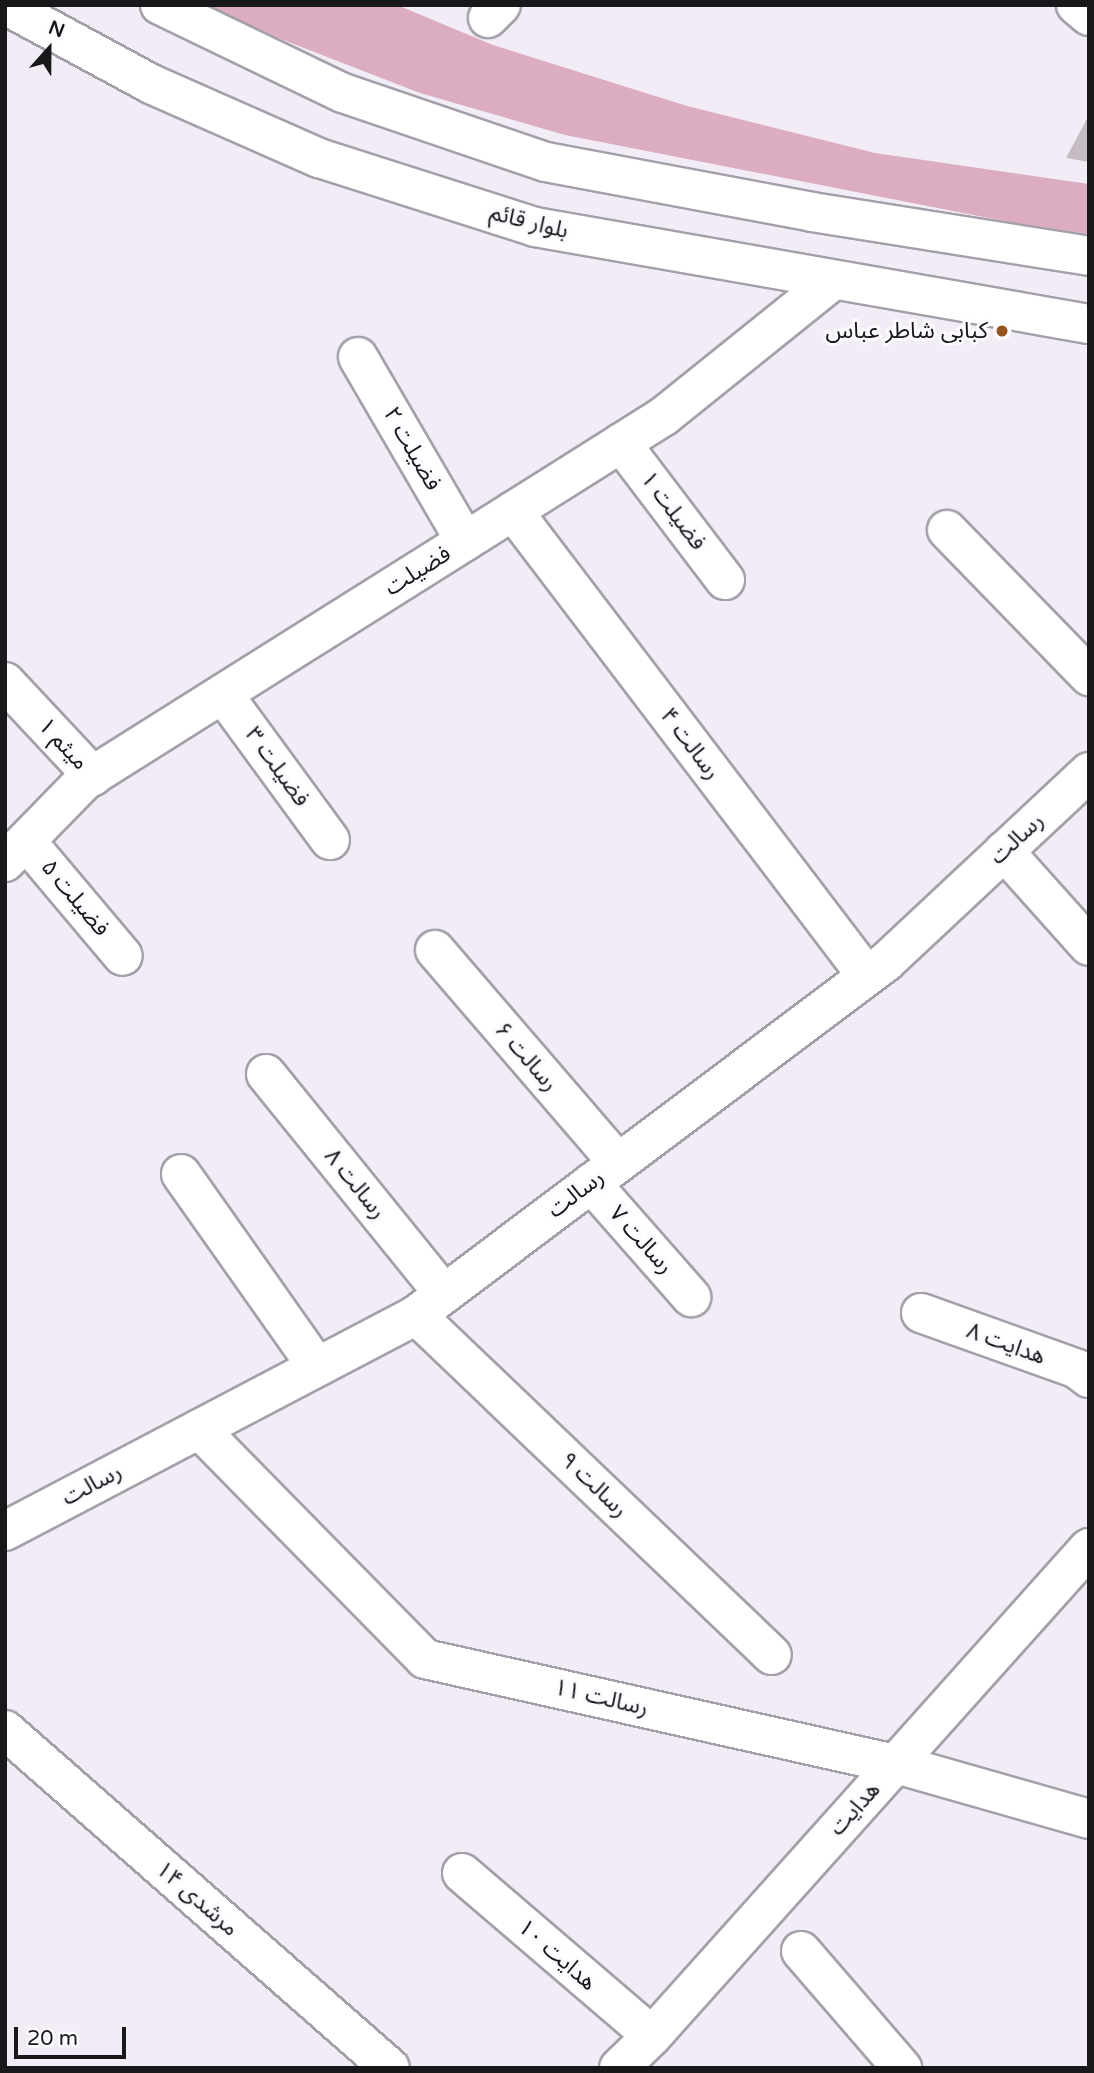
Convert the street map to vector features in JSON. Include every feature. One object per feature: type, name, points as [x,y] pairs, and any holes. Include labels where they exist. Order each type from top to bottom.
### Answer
[{"type":"street","name":"بلوار قائم","points":[[5,5],[151,84],[319,158],[535,227],[1089,324]]},
{"type":"street","points":[[160,5],[343,93],[546,162],[812,212],[1089,256]]},
{"type":"street","points":[[1076,5],[1089,16]]},
{"type":"street","name":"فضیلت","points":[[16,851],[93,776],[664,416],[833,280]]},
{"type":"street","name":"فضیلت ۲","points":[[358,358],[465,541]]},
{"type":"street","name":"فضیلت ۱","points":[[621,443],[725,580]]},
{"type":"street","name":"رسالت ۴","points":[[513,511],[867,976]]},
{"type":"street","points":[[947,530],[1089,676]]},
{"type":"street","name":"میثم ۱","points":[[5,682],[93,776]]},
{"type":"street","name":"فضیلت ۳","points":[[223,694],[330,840]]},
{"type":"street","name":"رسالت","points":[[5,1531],[317,1367],[430,1304],[886,962],[1089,772]]},
{"type":"street","name":"فضیلت ۵","points":[[16,851],[123,956]]},
{"type":"street","points":[[1004,851],[1089,946]]},
{"type":"street","name":"رسالت ۶","points":[[435,950],[604,1173]]},
{"type":"street","name":"رسالت ۸","points":[[266,1074],[430,1304]]},
{"type":"street","name":"رسالت ۷","points":[[604,1173],[691,1297]]},
{"type":"street","points":[[181,1174],[317,1367]]},
{"type":"street","name":"رسالت ۹","points":[[430,1304],[772,1654]]},
{"type":"street","name":"هدایت ۸","points":[[921,1313],[1077,1370],[1089,1378]]},
{"type":"street","name":"رسالت ۱۱","points":[[199,1429],[425,1659],[895,1764],[1089,1819]]},
{"type":"street","name":"هدایت","points":[[634,2058],[1089,1548]]},
{"type":"street","name":"مرشدی ۱۴","points":[[5,1730],[390,2068]]},
{"type":"street","name":"هدایت ۱۰","points":[[462,1873],[634,2058]]},
{"type":"street","points":[[801,1951],[902,2068]]},
{"type":"shaded area","points":[[205,5],[397,5],[493,45],[687,106],[875,153],[1089,184],[1089,234],[1019,224],[565,135],[420,93],[255,29]]},
{"type":"building","points":[[1089,115],[1089,162],[1066,158]]},
{"type":"place","name":"کبابی شاطر عباس","points":[[1002,331]]}]
